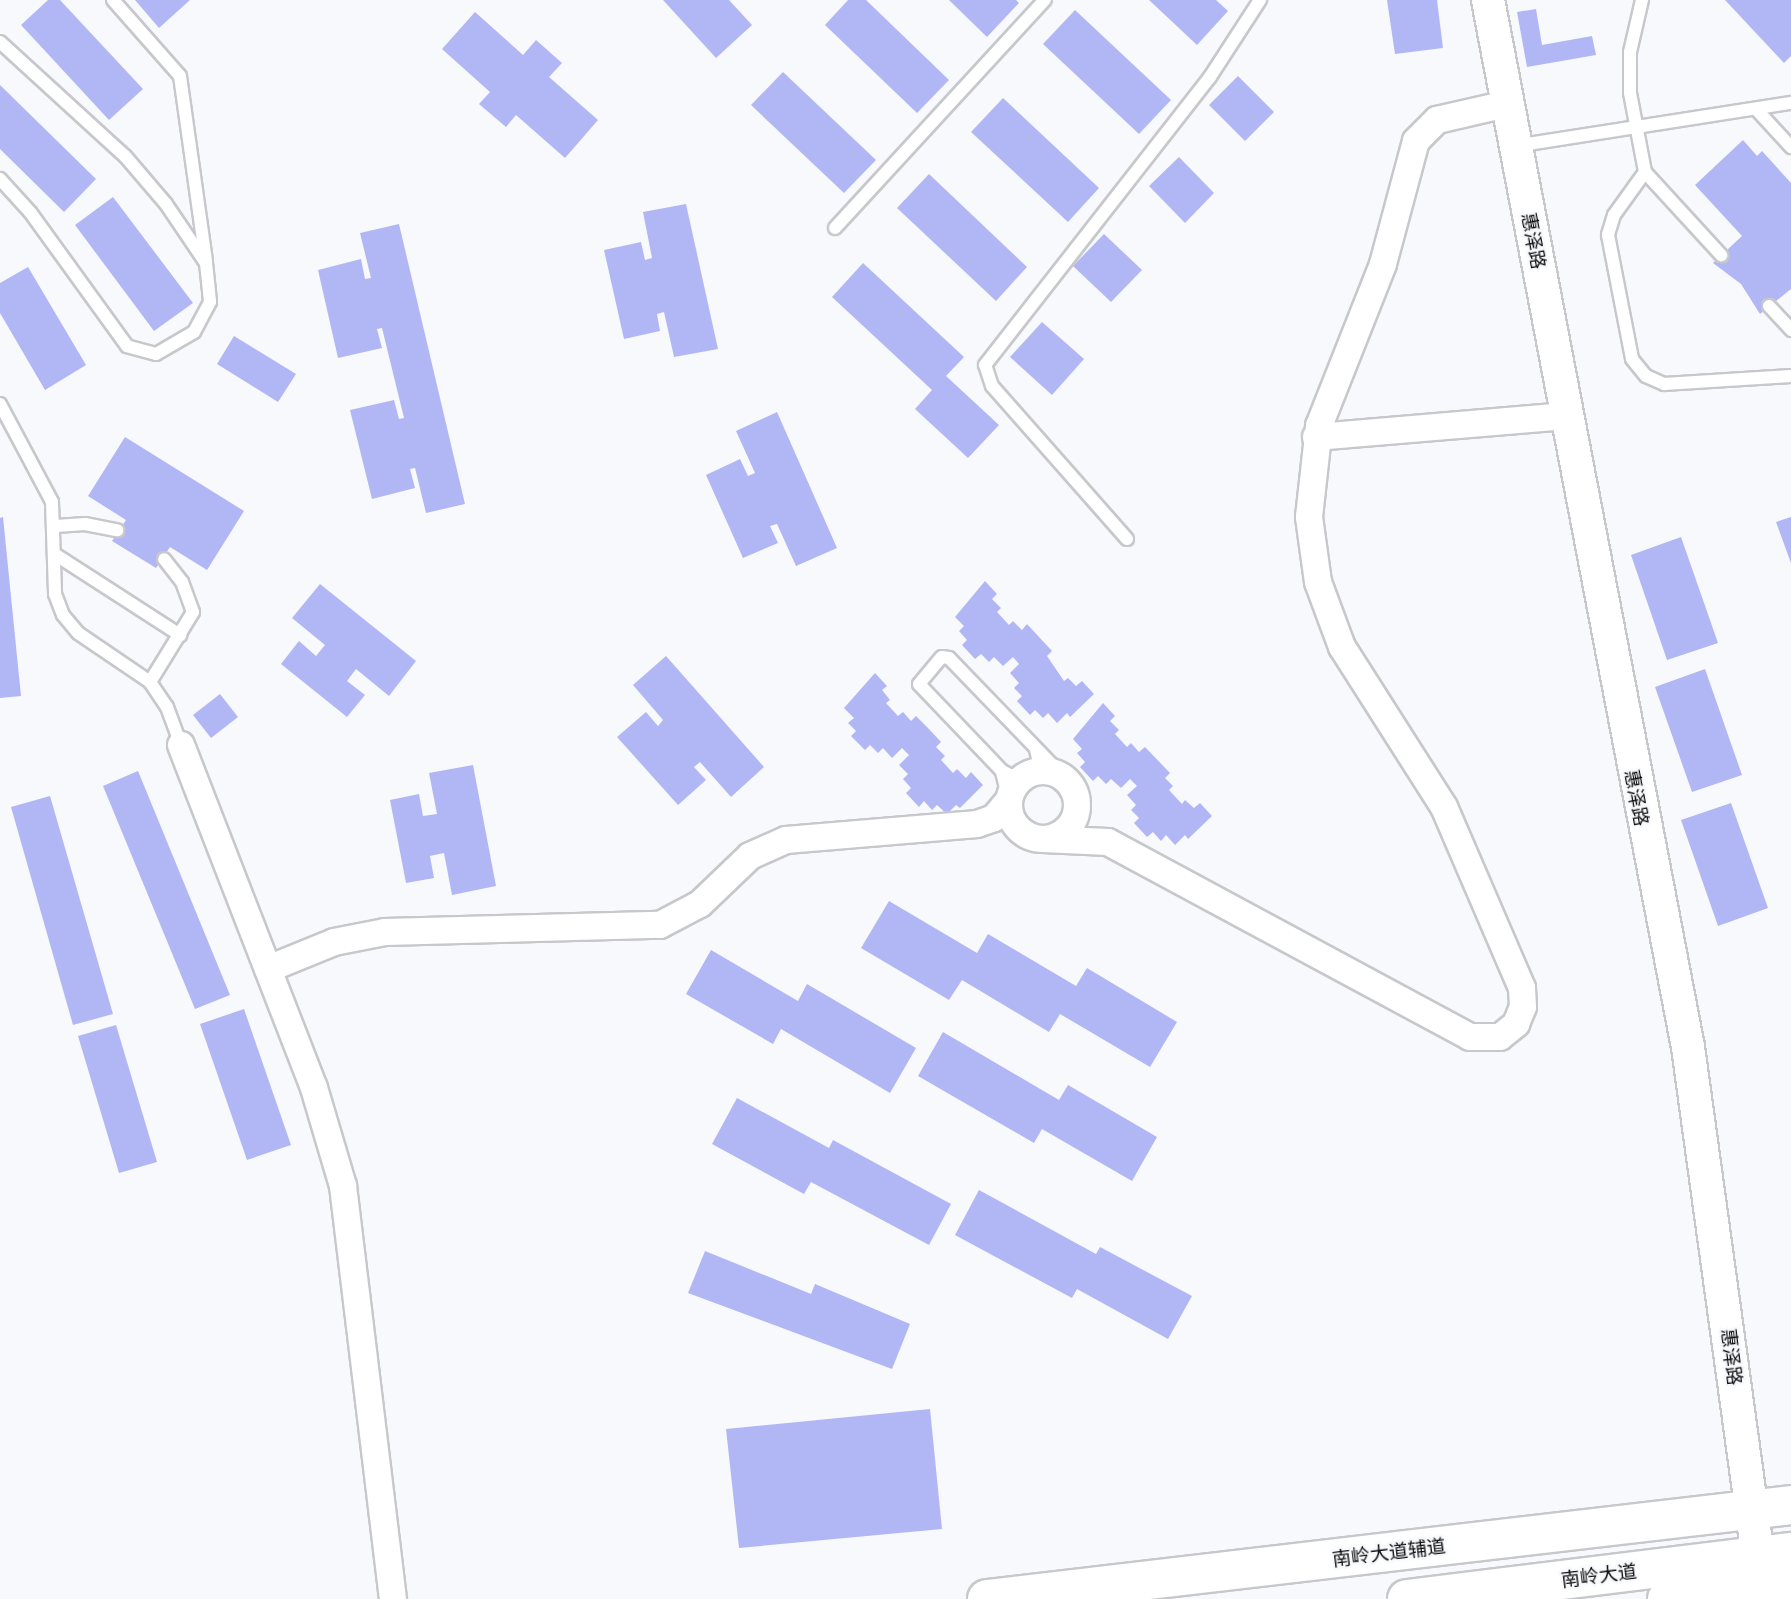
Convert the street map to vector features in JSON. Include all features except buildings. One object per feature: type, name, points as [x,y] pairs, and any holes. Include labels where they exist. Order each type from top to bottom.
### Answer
[{"type":"main road","name":"南岭大道辅道","points":[[987,1599],[1061,1596],[1791,1505]]},
{"type":"main road","name":"南岭大道","points":[[1407,1599],[1773,1576]]},
{"type":"main road","points":[[1667,1599],[1773,1576]]},
{"type":"street","name":"惠泽路","points":[[1488,0],[1565,416],[1688,1047],[1750,1511],[1773,1576]]},
{"type":"street","points":[[977,824],[1038,838],[1108,842],[1470,1037],[1500,1037],[1521,1016],[1522,988],[1444,807],[1359,677],[1328,615],[1309,517],[1316,437],[1383,264],[1416,141],[1437,120],[1507,104]]},
{"type":"street","points":[[1316,437],[1565,416]]},
{"type":"street","points":[[181,746],[330,1136],[353,1234],[393,1599]]},
{"type":"street","points":[[1038,838],[1014,822],[1009,800],[1015,773],[1048,771],[1071,787],[1108,842]]},
{"type":"street","points":[[1038,838],[1072,823],[1071,787]]},
{"type":"street","points":[[268,970],[334,942],[384,932],[645,928],[687,913],[735,867],[786,840],[977,824],[994,818],[1009,800]]},
{"type":"lane","points":[[0,179],[30,212],[113,331],[141,353],[170,351],[194,332],[210,302],[186,93],[175,70],[113,0]]},
{"type":"lane","points":[[835,228],[1045,0]]},
{"type":"lane","points":[[1128,539],[992,386],[985,365],[1210,77],[1260,0]]},
{"type":"lane","points":[[1642,0],[1630,52],[1636,127],[1645,172],[1721,255]]},
{"type":"lane","points":[[0,42],[140,171],[206,263]]},
{"type":"lane","points":[[1515,146],[1791,103]]},
{"type":"lane","points":[[1756,109],[1791,147]]},
{"type":"lane","points":[[1645,172],[1608,228],[1628,348],[1637,368],[1664,384],[1791,376]]},
{"type":"lane","points":[[1769,306],[1791,330]]},
{"type":"lane","points":[[0,404],[48,490],[56,526],[55,594],[69,625],[150,682],[167,707],[181,746]]},
{"type":"lane","points":[[56,526],[85,524],[117,530]]},
{"type":"lane","points":[[56,555],[180,635]]},
{"type":"lane","points":[[150,682],[191,618],[192,600],[164,559]]},
{"type":"lane","points":[[1034,747],[1039,762],[1015,773],[919,684],[939,659],[949,658],[1034,747],[1071,787]]}]
